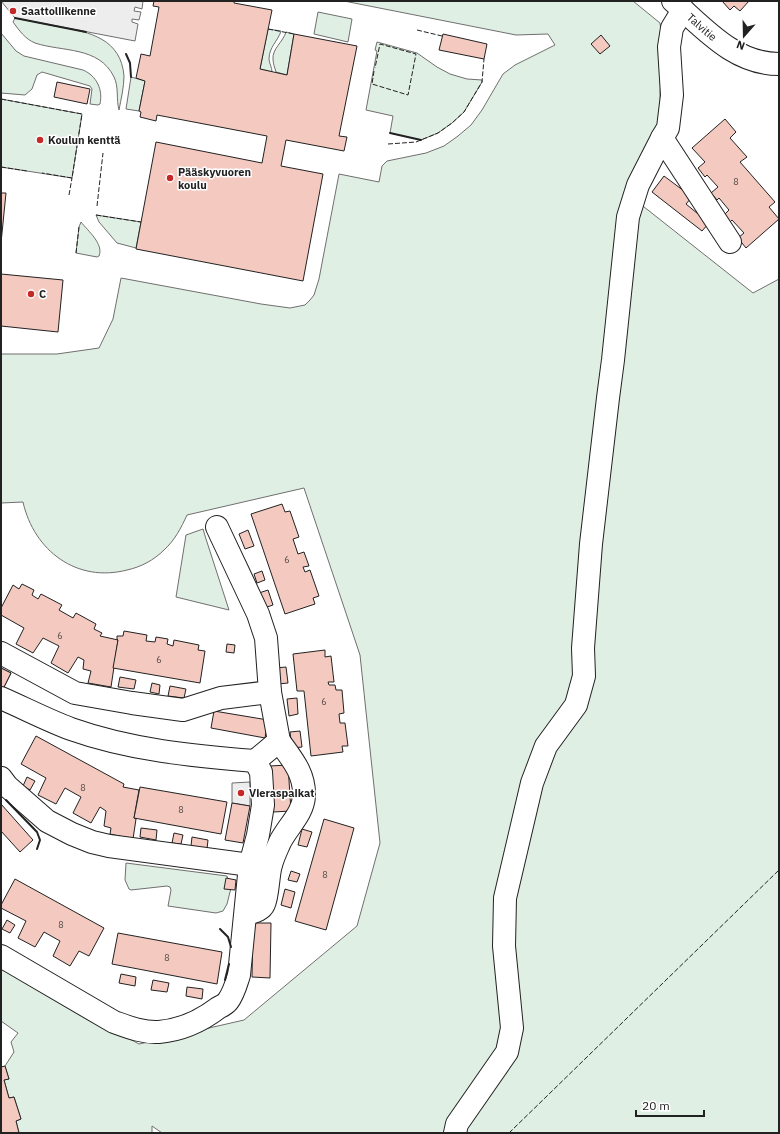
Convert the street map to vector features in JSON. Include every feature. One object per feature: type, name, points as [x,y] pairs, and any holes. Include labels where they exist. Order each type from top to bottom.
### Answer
[{"type":"street","name":"Talvitie","points":[[678,5],[717,41],[727,48],[745,57],[779,64]]},
{"type":"street","points":[[455,1133],[458,1124],[506,1052],[512,1028],[504,946],[505,898],[532,783],[546,746],[576,705],[584,676],[583,648],[591,544],[628,217],[638,185],[668,128],[672,95],[669,47],[678,5]]},
{"type":"street","points":[[662,138],[730,242]]},
{"type":"street","points":[[217,527],[258,614],[266,638],[270,692],[278,741],[296,763],[301,774],[304,796],[295,821],[280,841],[271,864],[264,904],[256,912],[246,914]]},
{"type":"street","points":[[1,653],[75,693],[132,703],[183,710],[221,698],[270,692]]},
{"type":"street","points":[[1,698],[65,727],[115,742],[190,755],[255,762],[278,741]]},
{"type":"street","points":[[1,956],[114,1022],[144,1031],[158,1032],[186,1026],[198,1021],[227,1002],[235,988],[238,975],[246,914],[250,866],[258,835],[263,804],[261,772],[255,762]]},
{"type":"street","points":[[1,778],[7,786],[47,821],[72,834],[92,842],[109,846],[250,866]]},
{"type":"green space","points":[[344,1],[633,1],[660,23],[663,47],[660,93],[662,138],[634,199],[753,293],[779,279],[779,1133],[162,1133],[152,1126],[152,1133],[19,1133],[16,1121],[21,1119],[14,1097],[9,1098],[4,1080],[9,1079],[5,1066],[14,1052],[11,1042],[18,1033],[1,1021],[1,969],[139,1044],[244,1020],[357,926],[380,843],[360,655],[304,488],[187,515],[175,538],[156,557],[137,567],[109,573],[91,572],[75,567],[60,559],[37,535],[29,520],[23,502],[1,503],[1,354],[57,354],[99,348],[113,319],[121,278],[261,304],[290,308],[305,305],[314,295],[319,279],[339,174],[379,182],[382,166],[387,161],[426,153],[444,146],[471,125],[482,110],[503,74],[515,65],[555,45],[548,34],[516,35]]},
{"type":"green space","points":[[318,12],[352,19],[348,42],[314,34]]},
{"type":"green space","points":[[15,18],[93,35],[110,46],[117,53],[122,63],[124,76],[119,110],[116,81],[107,67],[90,55],[46,46],[31,41],[22,34],[13,22]]},
{"type":"green space","points":[[268,29],[281,31],[269,55],[272,72],[260,69]]},
{"type":"green space","points":[[286,32],[294,34],[287,75],[276,72],[273,59],[274,52]]},
{"type":"green space","points":[[1,33],[16,51],[24,56],[83,70],[88,73],[98,84],[100,89],[100,104],[90,104],[92,89],[90,86],[42,72],[37,75],[32,89],[25,95],[1,93]]},
{"type":"green space","points":[[377,42],[417,53],[450,74],[467,79],[482,80],[482,82],[464,112],[438,133],[421,140],[390,133],[393,116],[366,110],[377,51],[375,50]]},
{"type":"green space","points":[[131,77],[145,81],[139,111],[126,109]]},
{"type":"green space","name":"Koulun kenttä","points":[[1,99],[82,114],[72,178],[1,167]]},
{"type":"green space","points":[[96,215],[141,222],[136,248],[117,243],[99,222]]},
{"type":"green space","points":[[81,222],[97,242],[100,251],[99,256],[97,257],[76,253]]},
{"type":"green space","points":[[203,529],[229,610],[176,597],[186,535]]},
{"type":"green space","points":[[126,863],[227,876],[231,888],[227,904],[223,911],[216,913],[168,906],[171,890],[170,887],[129,889],[125,880]]},
{"type":"shaded area","points":[[1,1],[143,1],[142,9],[135,7],[134,11],[141,12],[139,20],[132,19],[132,22],[138,24],[135,41],[15,18]]},
{"type":"shaded area","name":"Vieraspaikat","points":[[250,782],[250,806],[232,803],[232,783]]},
{"type":"building","points":[[154,1],[234,1],[234,3],[272,10],[260,69],[287,75],[294,34],[357,46],[339,136],[347,137],[344,151],[286,140],[281,166],[323,174],[303,281],[136,249],[156,142],[262,163],[267,136],[157,115],[156,121],[140,117],[141,112],[139,111],[145,81],[136,78],[141,54],[150,56],[159,7],[153,6]]},
{"type":"building","points":[[722,1],[749,1],[740,11],[734,6],[730,10]]},
{"type":"building","points":[[443,34],[487,44],[484,59],[439,50]]},
{"type":"building","points":[[601,35],[610,46],[600,54],[591,44]]},
{"type":"building","points":[[57,82],[90,89],[87,104],[54,97]]},
{"type":"building","points":[[725,119],[736,132],[730,138],[747,157],[740,162],[775,202],[769,207],[779,219],[746,248],[738,238],[744,233],[732,220],[730,222],[724,215],[729,210],[719,198],[717,200],[711,193],[718,187],[707,175],[705,177],[698,168],[705,162],[692,148]]},
{"type":"building","points":[[664,176],[692,197],[686,204],[709,223],[702,231],[652,192]]},
{"type":"building","points":[[1,193],[6,193],[1,243]]},
{"type":"building","name":"C","points":[[1,274],[63,280],[58,332],[1,326]]},
{"type":"building","points":[[282,504],[285,512],[290,511],[299,537],[293,539],[298,554],[304,552],[309,566],[303,567],[305,572],[310,570],[319,596],[313,598],[315,604],[285,614],[251,514]]},
{"type":"building","points":[[248,530],[254,546],[245,549],[239,534]]},
{"type":"building","points":[[262,571],[265,580],[257,583],[254,574]]},
{"type":"building","points":[[22,584],[34,590],[32,595],[38,599],[41,594],[62,605],[59,610],[73,618],[76,613],[96,624],[94,629],[102,633],[100,636],[118,640],[111,687],[88,683],[91,671],[83,669],[84,660],[78,657],[68,673],[51,663],[59,646],[43,638],[33,653],[16,644],[24,628],[1,615],[1,608],[13,585],[19,589]]},
{"type":"building","points":[[268,590],[273,605],[264,608],[259,593]]},
{"type":"building","points":[[124,631],[147,635],[146,641],[155,642],[156,637],[168,639],[167,644],[173,646],[174,640],[199,645],[198,650],[205,651],[200,683],[113,668],[118,640],[117,636],[123,636]]},
{"type":"building","points":[[227,644],[235,645],[234,653],[226,652]]},
{"type":"building","points":[[325,650],[325,657],[331,656],[334,682],[328,682],[329,685],[335,685],[336,690],[342,690],[344,713],[339,714],[340,723],[345,723],[348,746],[342,746],[343,752],[311,756],[304,691],[297,691],[293,654]]},
{"type":"building","points":[[286,667],[288,683],[278,684],[276,668]]},
{"type":"building","points":[[1,668],[11,673],[3,689],[1,688]]},
{"type":"building","points":[[1,668],[11,673],[3,689],[1,688]]},
{"type":"building","points":[[120,677],[136,680],[134,689],[118,687]]},
{"type":"building","points":[[152,683],[160,685],[159,694],[150,692]]},
{"type":"building","points":[[170,686],[186,689],[184,698],[168,696]]},
{"type":"building","points":[[297,698],[298,714],[289,716],[287,699]]},
{"type":"building","points":[[214,711],[268,720],[265,738],[211,728]]},
{"type":"building","points":[[300,731],[302,747],[292,748],[290,732]]},
{"type":"building","points":[[36,736],[124,784],[123,787],[139,790],[134,818],[136,819],[133,839],[110,834],[111,828],[104,826],[106,811],[100,807],[91,823],[73,813],[81,797],[65,788],[56,804],[38,795],[46,778],[21,764]]},
{"type":"building","points":[[288,765],[291,811],[273,812],[270,766]]},
{"type":"building","points":[[27,777],[35,781],[30,790],[23,786]]},
{"type":"building","points":[[140,787],[227,802],[221,834],[134,818]]},
{"type":"building","points":[[232,803],[250,806],[243,843],[225,840]]},
{"type":"building","points":[[1,804],[33,840],[20,852],[1,831]]},
{"type":"building","points":[[324,819],[354,828],[326,930],[295,921]]},
{"type":"building","points":[[141,828],[157,830],[156,840],[140,837]]},
{"type":"building","points":[[302,829],[312,832],[307,847],[298,845]]},
{"type":"building","points":[[174,833],[183,835],[181,844],[172,843]]},
{"type":"building","points":[[192,837],[208,840],[207,849],[191,846]]},
{"type":"building","points":[[291,871],[300,874],[297,882],[288,880]]},
{"type":"building","points":[[226,878],[236,880],[235,890],[224,889]]},
{"type":"building","points":[[15,879],[104,928],[89,956],[79,951],[70,966],[53,956],[60,941],[44,932],[35,947],[18,938],[26,921],[1,908],[1,905]]},
{"type":"building","points":[[285,889],[295,892],[291,908],[281,905]]},
{"type":"building","points":[[7,920],[15,925],[10,933],[2,929]]},
{"type":"building","points":[[253,923],[271,923],[270,978],[252,977]]},
{"type":"building","points":[[118,933],[222,952],[217,984],[112,964]]},
{"type":"building","points":[[121,974],[136,977],[135,986],[119,983]]},
{"type":"building","points":[[153,980],[169,983],[167,992],[151,990]]},
{"type":"building","points":[[187,987],[203,989],[202,999],[186,996]]},
{"type":"building","points":[[5,1066],[9,1079],[4,1080],[9,1098],[14,1097],[21,1119],[16,1121],[19,1133],[1,1133],[1,1067]]},
{"type":"fence","points":[[268,29],[294,34]]},
{"type":"fence","points":[[417,30],[442,36]]},
{"type":"fence","points":[[374,71],[372,84],[408,95],[416,54],[380,44],[375,68]]},
{"type":"fence","points":[[388,144],[416,142],[438,133],[452,123],[464,112],[482,82],[484,59]]},
{"type":"fence","points":[[1,99],[82,114],[72,178],[42,173]]},
{"type":"fence","points":[[97,206],[103,153]]},
{"type":"fence","points":[[1,167],[27,171]]},
{"type":"fence","points":[[69,195],[72,178]]},
{"type":"fence","points":[[96,215],[141,222]]},
{"type":"fence","points":[[76,253],[79,227]]},
{"type":"fence","points":[[509,1133],[779,870]]},
{"type":"wall","points":[[15,18],[86,32]]},
{"type":"wall","points":[[126,54],[130,63],[131,77]]},
{"type":"wall","points":[[390,133],[421,140]]},
{"type":"wall","points":[[6,800],[37,832],[40,840],[37,849]]},
{"type":"wall","points":[[220,929],[228,937],[231,947]]},
{"type":"wall","points":[[225,980],[229,964]]},
{"type":"place","name":"Saattoliikenne","points":[[13,11]]},
{"type":"place","name":"Koulun kenttä","points":[[40,140]]},
{"type":"place","name":"Pääskyvuoren koulu","points":[[170,178]]},
{"type":"place","name":"C","points":[[31,294]]},
{"type":"place","name":"Vieraspaikat","points":[[241,793]]}]
